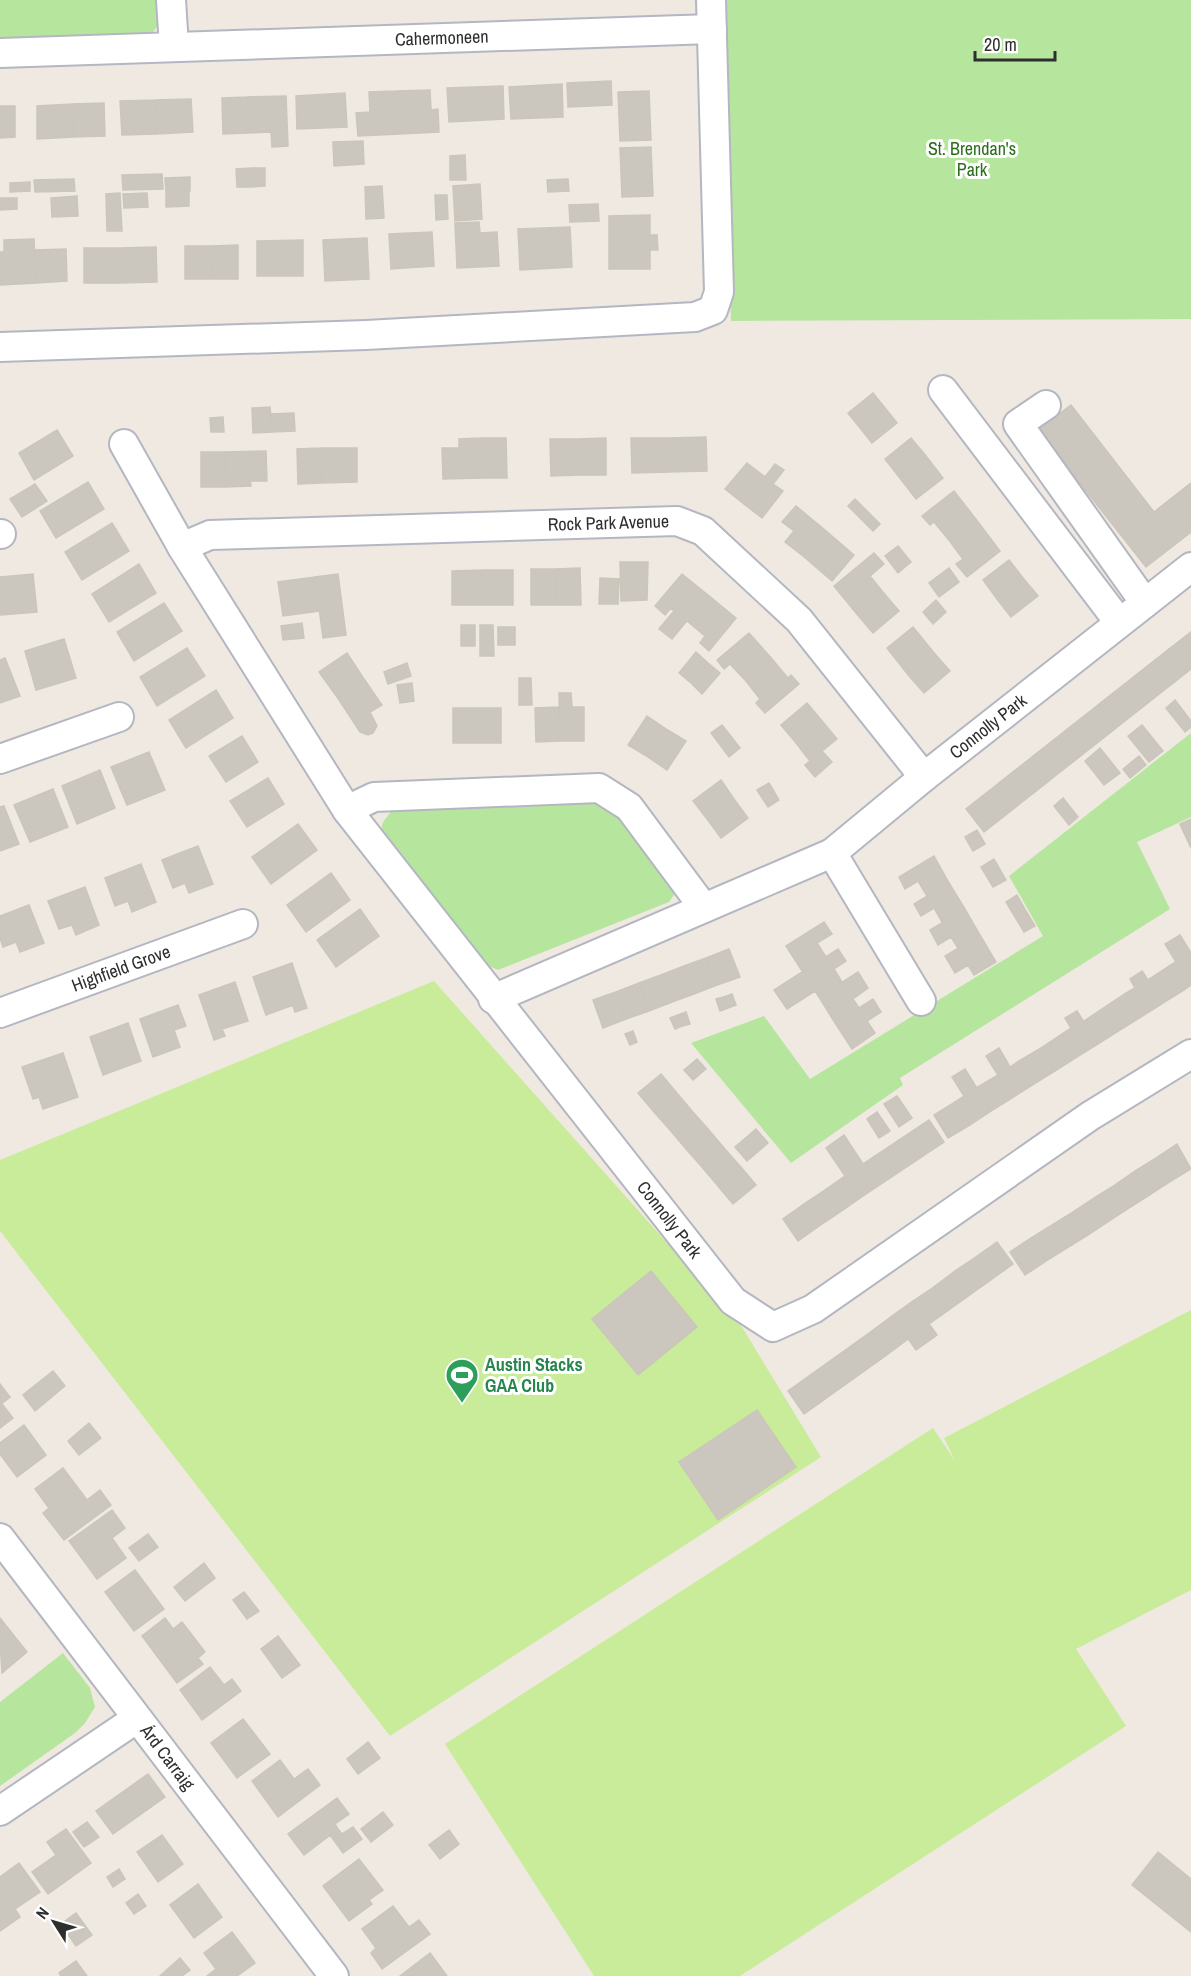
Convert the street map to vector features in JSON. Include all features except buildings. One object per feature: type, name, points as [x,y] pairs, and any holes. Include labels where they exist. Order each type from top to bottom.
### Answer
[{"type":"street","points":[[171,0],[174,47]]},
{"type":"street","points":[[0,347],[389,334],[695,317],[713,310],[719,292],[711,0]]},
{"type":"street","name":"Cahermoneen","points":[[0,53],[712,29]]},
{"type":"street","points":[[943,390],[1119,622]]},
{"type":"street","points":[[1046,405],[1018,424],[1145,603]]},
{"type":"street","points":[[124,444],[182,546],[347,810],[493,999]]},
{"type":"street","name":"Rock Park Avenue","points":[[182,546],[210,535],[677,521],[702,531],[799,621],[924,777]]},
{"type":"street","name":"Connolly Park","points":[[1191,567],[924,777],[832,853],[493,999],[733,1301],[773,1327],[813,1309],[1090,1116],[1191,1054]]},
{"type":"street","points":[[0,759],[119,717]]},
{"type":"street","points":[[347,810],[374,797],[599,788],[629,807],[704,908]]},
{"type":"street","points":[[832,853],[921,1001]]},
{"type":"street","name":"Highfield Grove","points":[[0,1013],[243,924]]},
{"type":"street","name":"Árd Carraig","points":[[0,1538],[334,1976]]},
{"type":"street","points":[[0,1811],[136,1719]]},
{"type":"green space","points":[[0,0],[159,0],[161,21],[153,32],[135,36],[0,41]]},
{"type":"green space","name":"St. Brendan's Park","points":[[721,0],[1191,0],[1191,319],[731,321]]},
{"type":"green space","points":[[1191,733],[1191,817],[1137,842],[1170,909],[900,1078],[903,1085],[791,1163],[691,1043],[764,1016],[810,1079],[1043,936],[1009,876]]},
{"type":"green space","points":[[576,801],[601,805],[621,818],[676,892],[669,902],[498,970],[482,963],[379,837],[383,822],[393,809]]},
{"type":"green space","name":"Austin Stacks GAA Club","points":[[434,981],[742,1327],[821,1457],[390,1736],[0,1231],[0,1160]]},
{"type":"green space","points":[[1191,1310],[1191,1590],[1076,1649],[1126,1726],[740,1976],[594,1976],[445,1744],[933,1428],[955,1461],[944,1438]]},
{"type":"green space","points":[[63,1653],[90,1688],[95,1707],[85,1723],[75,1733],[0,1786],[0,1702]]},
{"type":"place","name":"Austin Stacks GAA Club","points":[[462,1404]]}]
